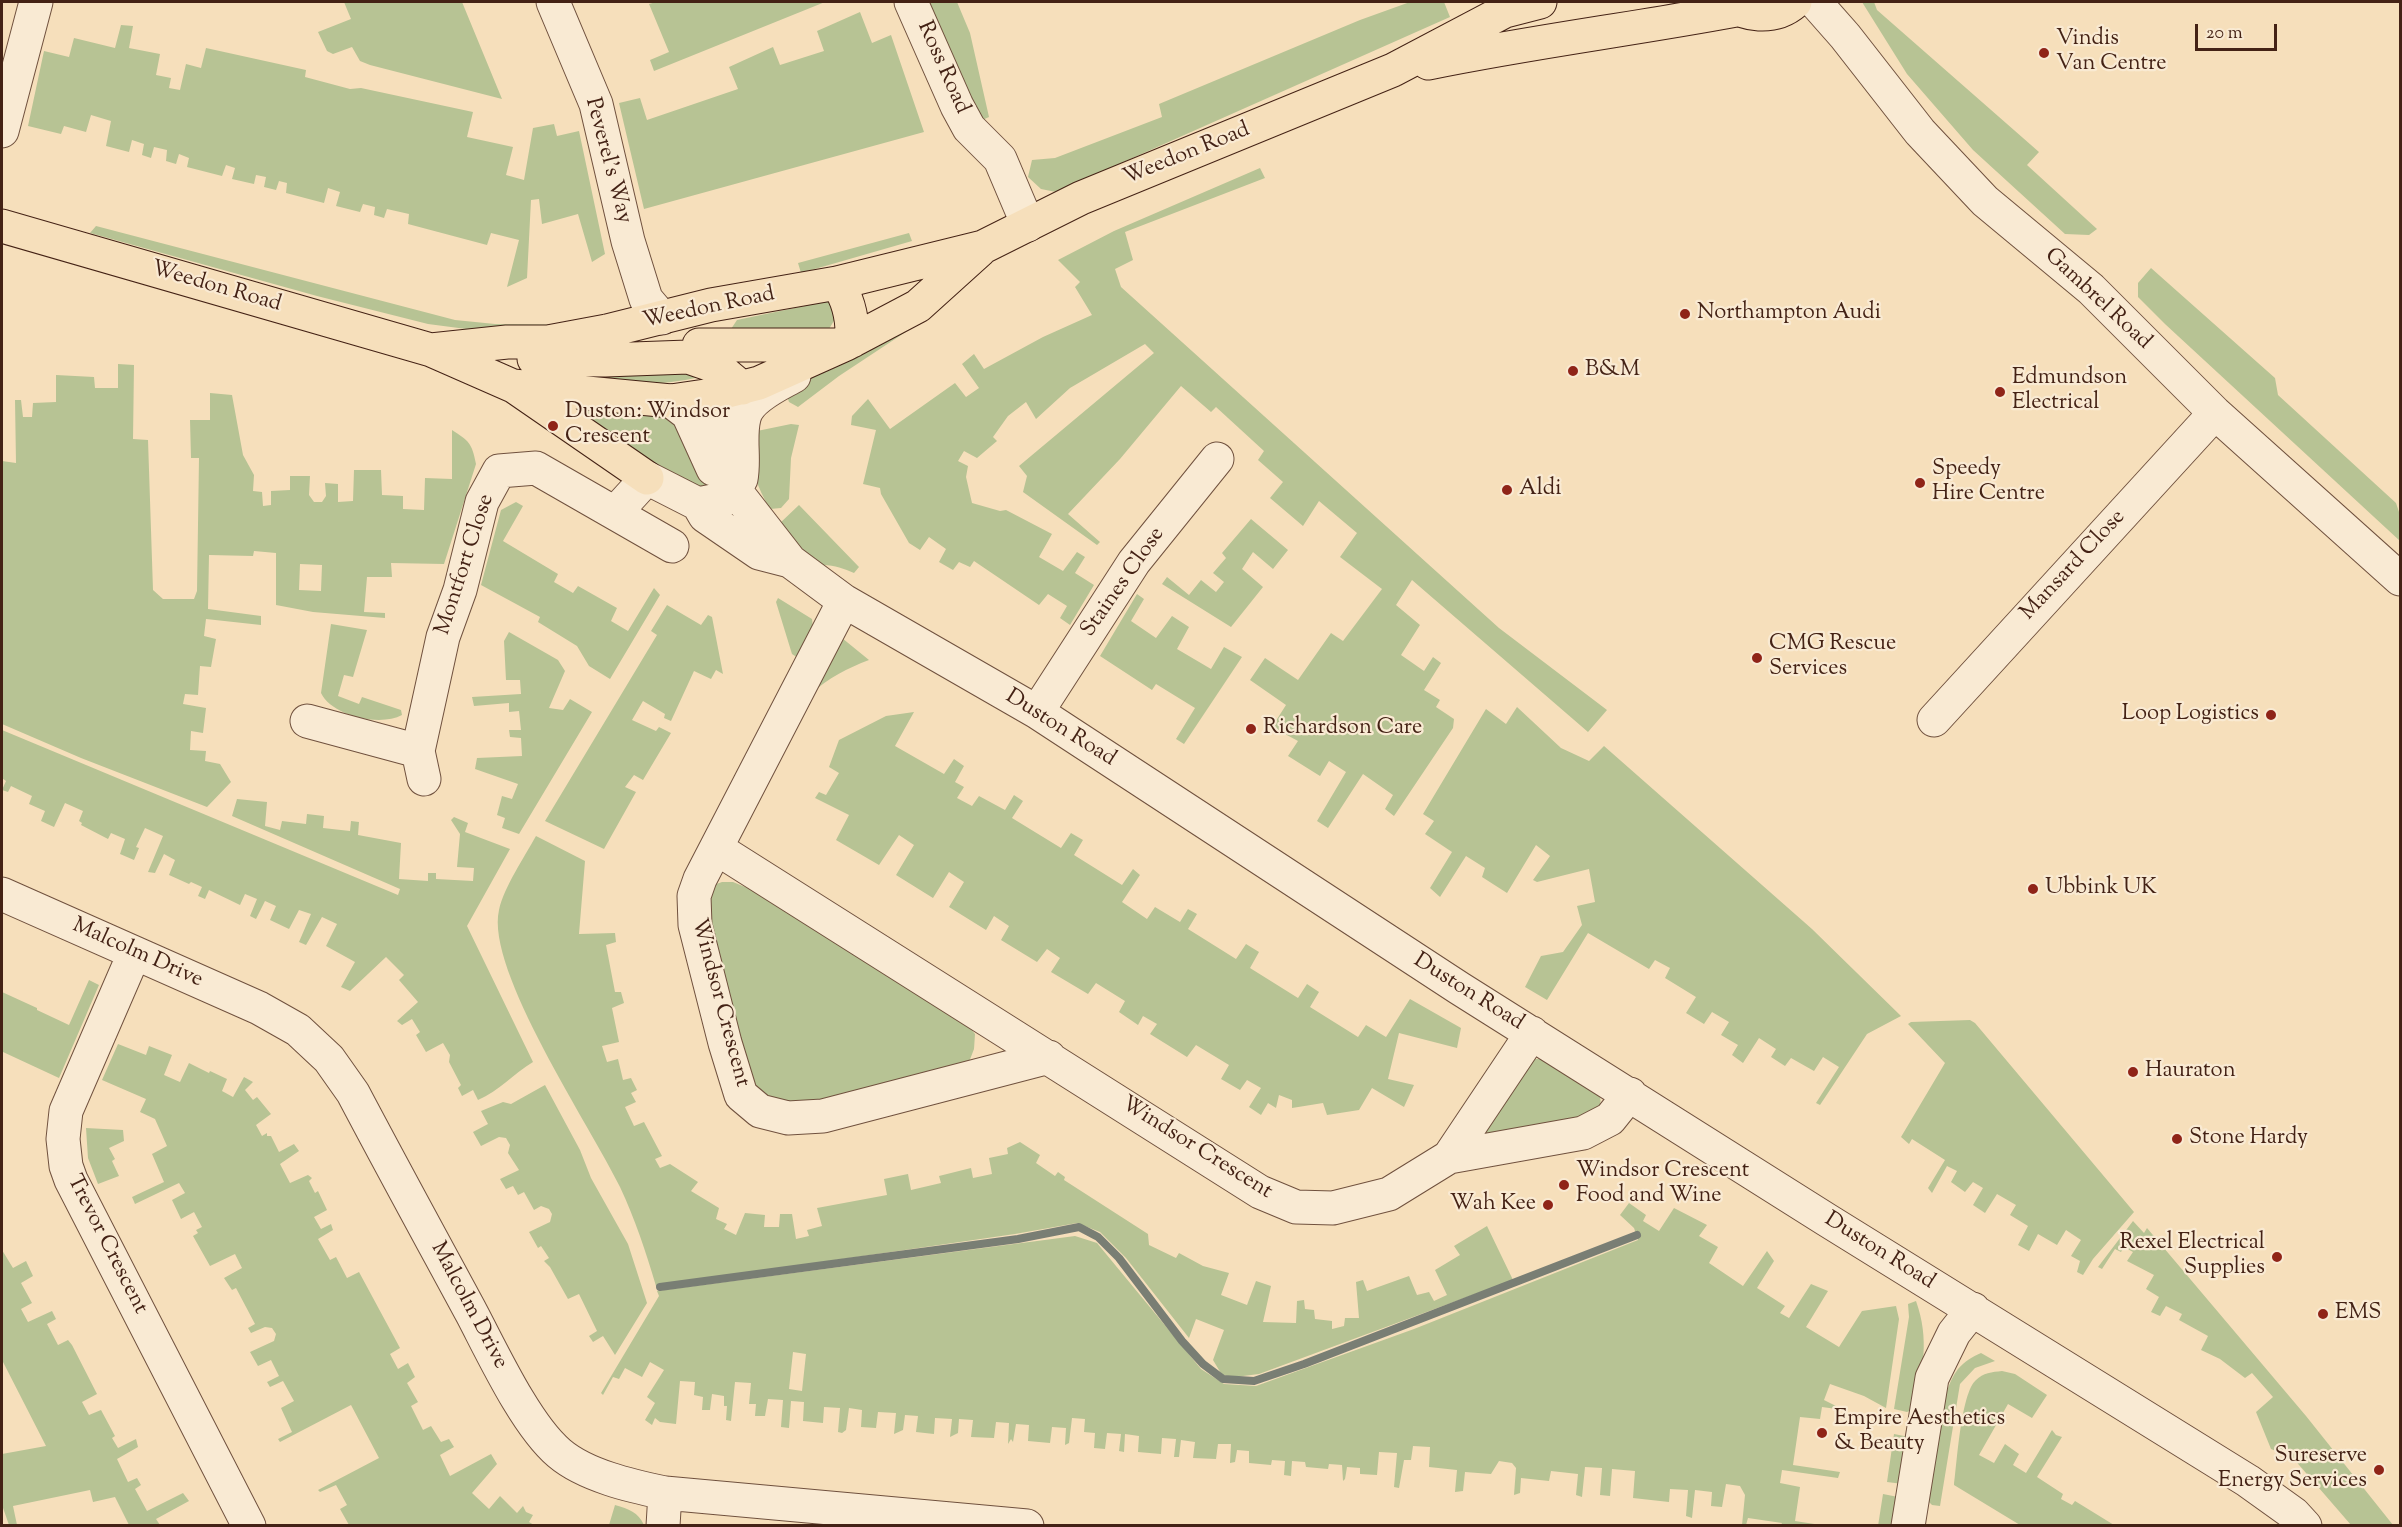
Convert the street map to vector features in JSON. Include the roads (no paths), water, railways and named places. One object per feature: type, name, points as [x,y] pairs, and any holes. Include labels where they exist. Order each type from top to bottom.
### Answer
[{"type":"main road","name":"Weedon Road","points":[[431,350],[507,342],[548,342],[662,318],[711,305],[837,283],[983,247],[1081,198],[1393,70],[1505,11],[1540,2]]},
{"type":"main road","name":"Weedon Road","points":[[1393,70],[1495,50],[1630,30],[1729,6],[1755,14],[1773,13],[1795,2]]},
{"type":"main road","name":"Weedon Road","points":[[2,226],[431,350],[513,386],[671,402],[723,376],[849,342],[918,306],[983,247]]},
{"type":"main road","points":[[837,283],[845,294],[853,324],[849,342]]},
{"type":"main road","points":[[723,376],[723,334],[733,317],[759,297]]},
{"type":"main road","points":[[662,318],[723,376]]},
{"type":"main road","points":[[431,350],[548,360],[688,357],[723,376]]},
{"type":"main road","points":[[513,386],[647,478]]},
{"type":"street","points":[[2,131],[36,2]]},
{"type":"street","name":"Peverel's Way","points":[[553,2],[596,104],[628,241],[646,298],[662,318]]},
{"type":"street","name":"Ross Road","points":[[911,2],[957,106],[969,128],[1000,159],[1028,225]]},
{"type":"street","name":"Gambrel Road","points":[[1815,2],[1831,18],[1920,132],[1985,201],[2091,289],[2215,413],[2400,579]]},
{"type":"street","points":[[723,376],[755,401],[772,389],[835,355],[849,342]]},
{"type":"street","name":"Duston Road","points":[[723,376],[721,445],[736,492],[790,561],[844,601],[1037,712],[1440,976],[1827,1220],[2248,1481],[2294,1514],[2305,1526]]},
{"type":"street","points":[[671,402],[688,414],[715,472],[736,492],[698,504]]},
{"type":"street","name":"Mansard Close","points":[[1934,720],[2215,413]]},
{"type":"street","name":"Staines Close","points":[[1037,712],[1134,562],[1217,459]]},
{"type":"street","name":"Montfort Close","points":[[308,721],[421,765],[442,637],[460,590],[482,502],[499,471],[536,468],[672,546]]},
{"type":"street","points":[[615,513],[647,478],[698,504],[705,516],[759,553],[790,561]]},
{"type":"street","name":"Windsor Crescent","points":[[844,601],[700,879],[694,896],[695,925],[725,1043],[741,1095],[760,1111],[788,1118],[823,1116],[1049,1057]]},
{"type":"street","name":"Windsor Crescent","points":[[716,848],[1260,1192],[1296,1207],[1332,1208],[1389,1194],[1449,1157],[1583,1133],[1610,1119],[1630,1094]]},
{"type":"street","name":"Malcolm Drive","points":[[2,894],[259,1008],[298,1030],[329,1059],[353,1093],[494,1357],[540,1433],[560,1454],[591,1471],[627,1484],[665,1493],[1027,1526]]},
{"type":"street","name":"Trevor Crescent","points":[[134,954],[66,1111],[63,1140],[66,1166],[71,1180],[249,1526]]},
{"type":"street","name":"Windsor Crescent","points":[[1449,1157],[1532,1033]]},
{"type":"street","points":[[1908,1526],[1932,1378],[1954,1333],[1973,1309]]},
{"type":"street","points":[[663,1526],[665,1493]]},
{"type":"waterway","points":[[660,1287],[1018,1239],[1079,1227],[1098,1237],[1119,1258],[1182,1341],[1203,1364],[1223,1379],[1254,1381],[1304,1364],[1637,1235]]},
{"type":"place","name":"Vindis Van Centre","points":[[2044,53]]},
{"type":"place","name":"Northampton Audi","points":[[1685,314]]},
{"type":"place","name":"B&M","points":[[1573,371]]},
{"type":"place","name":"Edmundson Electrical","points":[[2000,392]]},
{"type":"place","name":"Duston: Windsor Crescent","points":[[553,426]]},
{"type":"place","name":"Speedy Hire Centre","points":[[1920,483]]},
{"type":"place","name":"Aldi","points":[[1507,490]]},
{"type":"place","name":"CMG Rescue Services","points":[[1757,658]]},
{"type":"place","name":"Loop Logistics","points":[[2271,715]]},
{"type":"place","name":"Richardson Care","points":[[1251,729]]},
{"type":"place","name":"Ubbink UK","points":[[2033,889]]},
{"type":"place","name":"Hauraton","points":[[2133,1072]]},
{"type":"place","name":"Stone Hardy","points":[[2177,1139]]},
{"type":"place","name":"Windsor Crescent Food and Wine","points":[[1564,1185]]},
{"type":"place","name":"Wah Kee","points":[[1548,1205]]},
{"type":"place","name":"Rexel Electrical Supplies","points":[[2277,1257]]},
{"type":"place","name":"EMS","points":[[2323,1314]]},
{"type":"place","name":"Empire Aesthetics & Beauty","points":[[1822,1433]]},
{"type":"place","name":"Sureserve Energy Services","points":[[2379,1470]]}]
